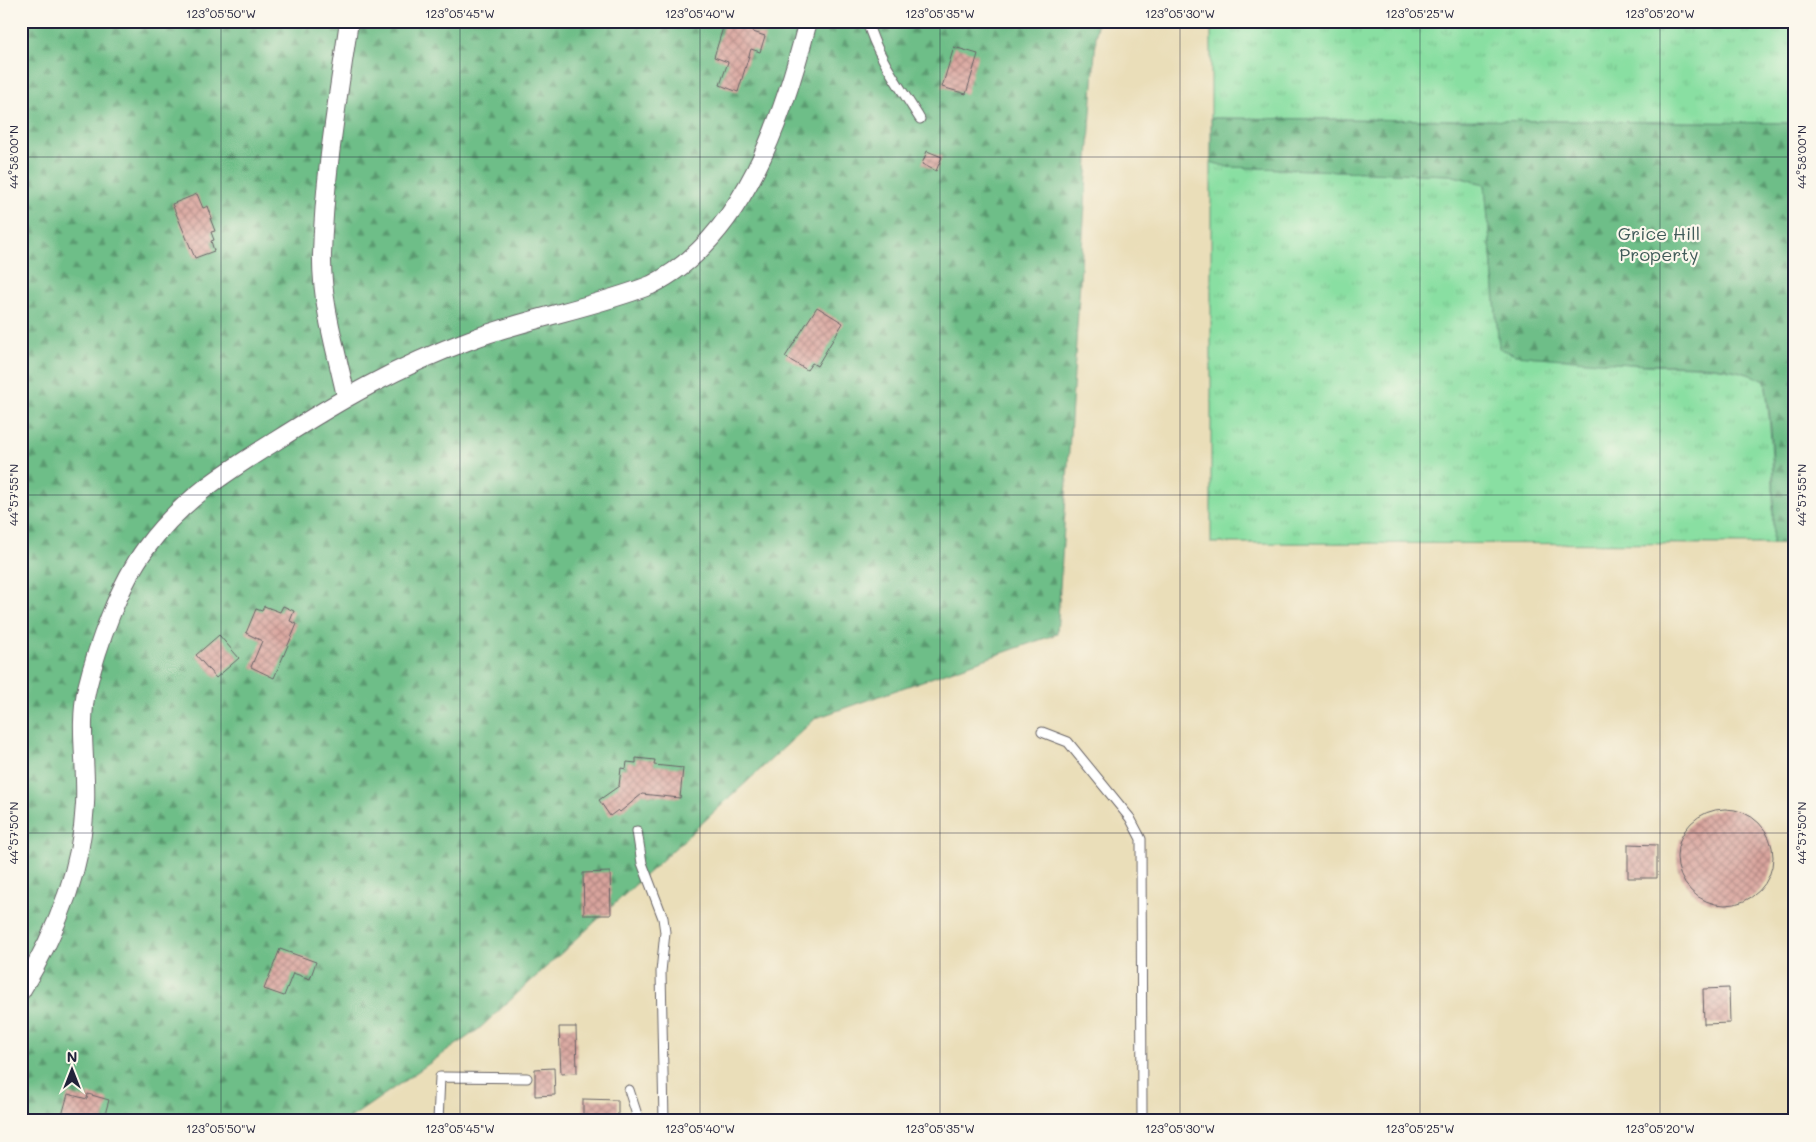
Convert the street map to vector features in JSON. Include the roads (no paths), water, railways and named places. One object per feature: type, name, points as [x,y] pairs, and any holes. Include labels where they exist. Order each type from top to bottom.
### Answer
[{"type":"street","points":[[346,396],[326,307],[322,256],[333,135],[349,21]]},
{"type":"street","points":[[21,991],[52,931],[80,847],[85,802],[84,708],[86,690],[98,649],[127,579],[145,549],[175,513],[202,490],[346,396],[415,361],[471,339],[520,323],[638,290],[668,276],[686,262],[728,218],[748,183],[771,135],[786,96],[808,21]]},
{"type":"lane","points":[[867,21],[871,35],[882,56],[920,119]]},
{"type":"lane","points":[[1042,732],[1068,742],[1130,818],[1141,839],[1142,1121]]},
{"type":"lane","points":[[637,830],[642,863],[664,925],[661,972],[664,1121]]},
{"type":"lane","points":[[438,1121],[440,1078],[527,1078]]},
{"type":"lane","points":[[629,1090],[639,1121]]},
{"type":"park label","name":"Grice Hill Property","points":[[1659,243]]}]
